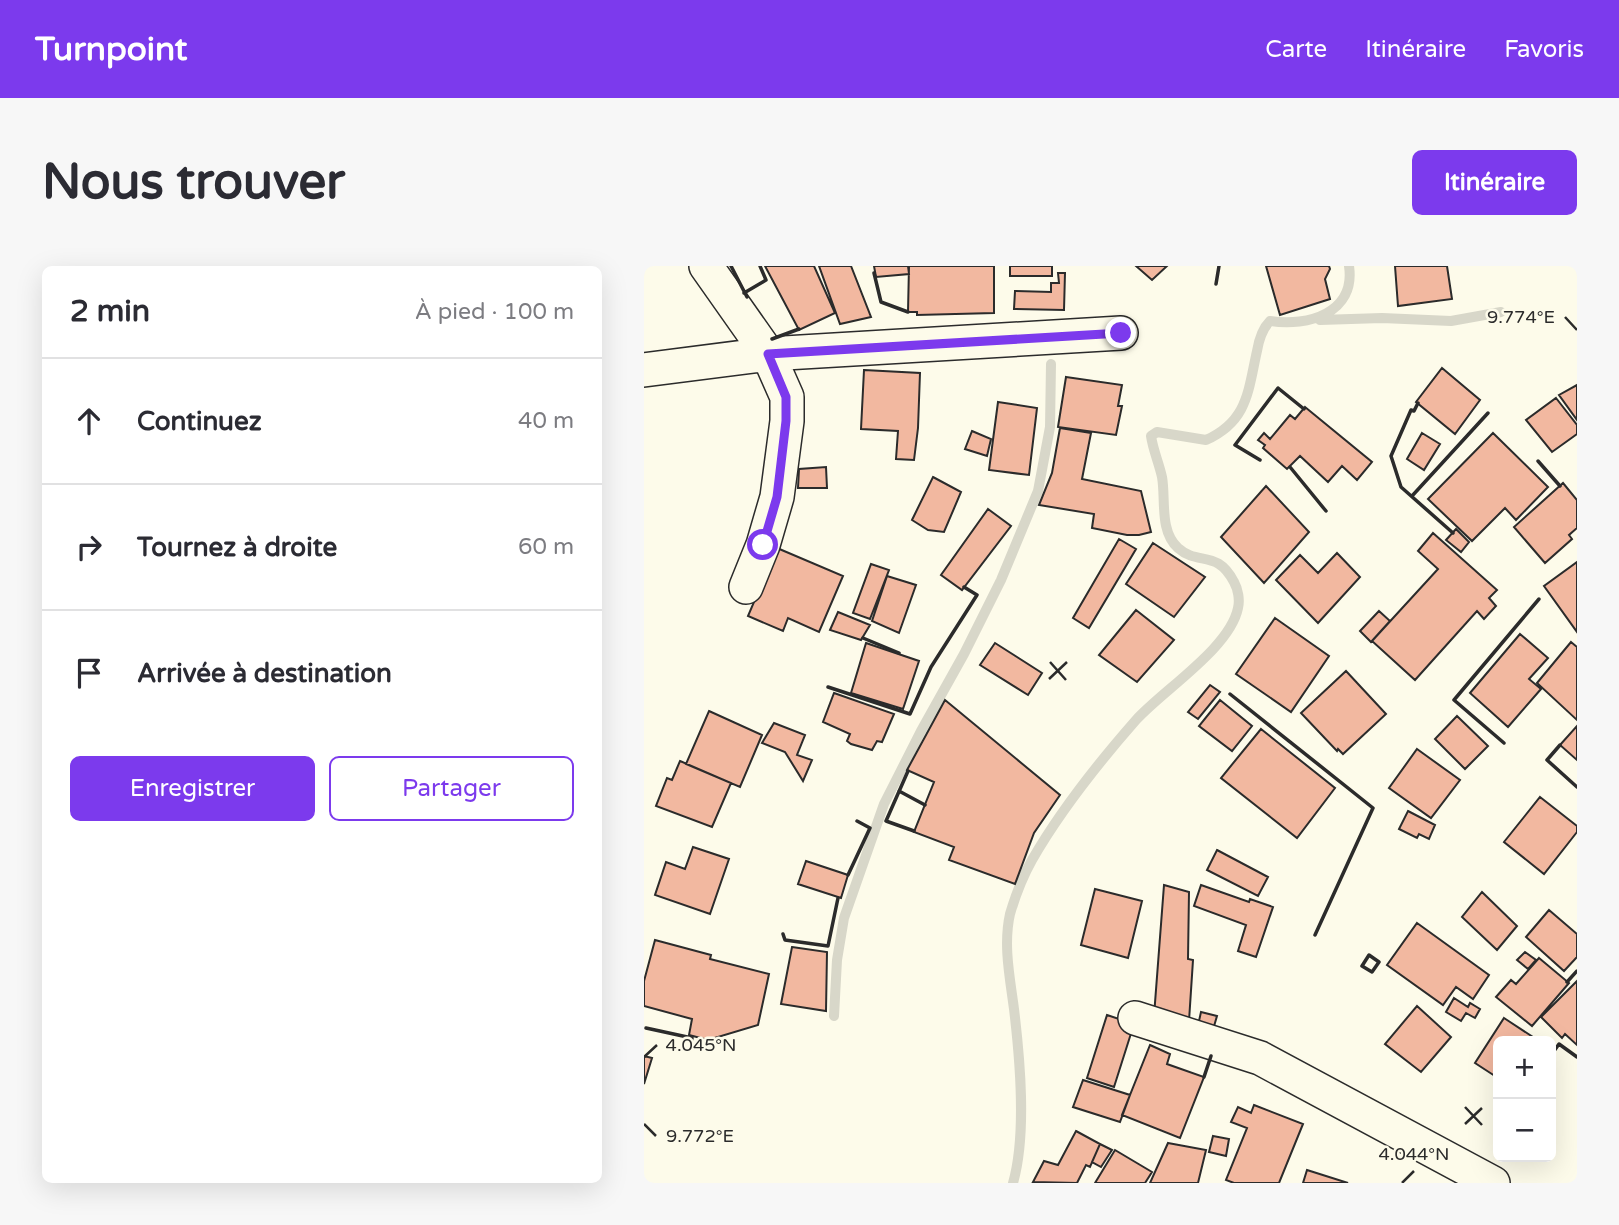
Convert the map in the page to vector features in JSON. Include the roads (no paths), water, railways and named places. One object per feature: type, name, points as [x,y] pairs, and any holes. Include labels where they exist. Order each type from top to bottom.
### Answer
[{"type":"street","points":[[706,266],[768,354],[786,397],[786,421],[777,497],[763,545],[746,587]]},
{"type":"street","points":[[644,370],[768,354],[1121,333]]},
{"type":"street","points":[[1135,1018],[1260,1058],[1493,1183]]},
{"type":"waterway","points":[[1013,1183],[1020,1142],[1021,1096],[1007,938],[1010,914],[1020,887],[1043,842],[1094,770],[1136,720],[1209,653],[1232,623],[1238,608],[1238,591],[1228,572],[1214,561],[1185,553],[1172,541],[1164,514],[1162,477],[1151,436],[1157,432],[1206,440],[1230,424],[1244,403],[1260,338],[1267,324],[1270,321],[1299,322],[1314,319],[1337,306],[1345,295],[1349,282],[1349,266]]},
{"type":"waterway","points":[[1320,320],[1382,318],[1451,321],[1501,312]]},
{"type":"waterway","points":[[834,1016],[837,960],[844,918],[884,804],[1001,580],[1038,491],[1050,427],[1051,364]]}]
